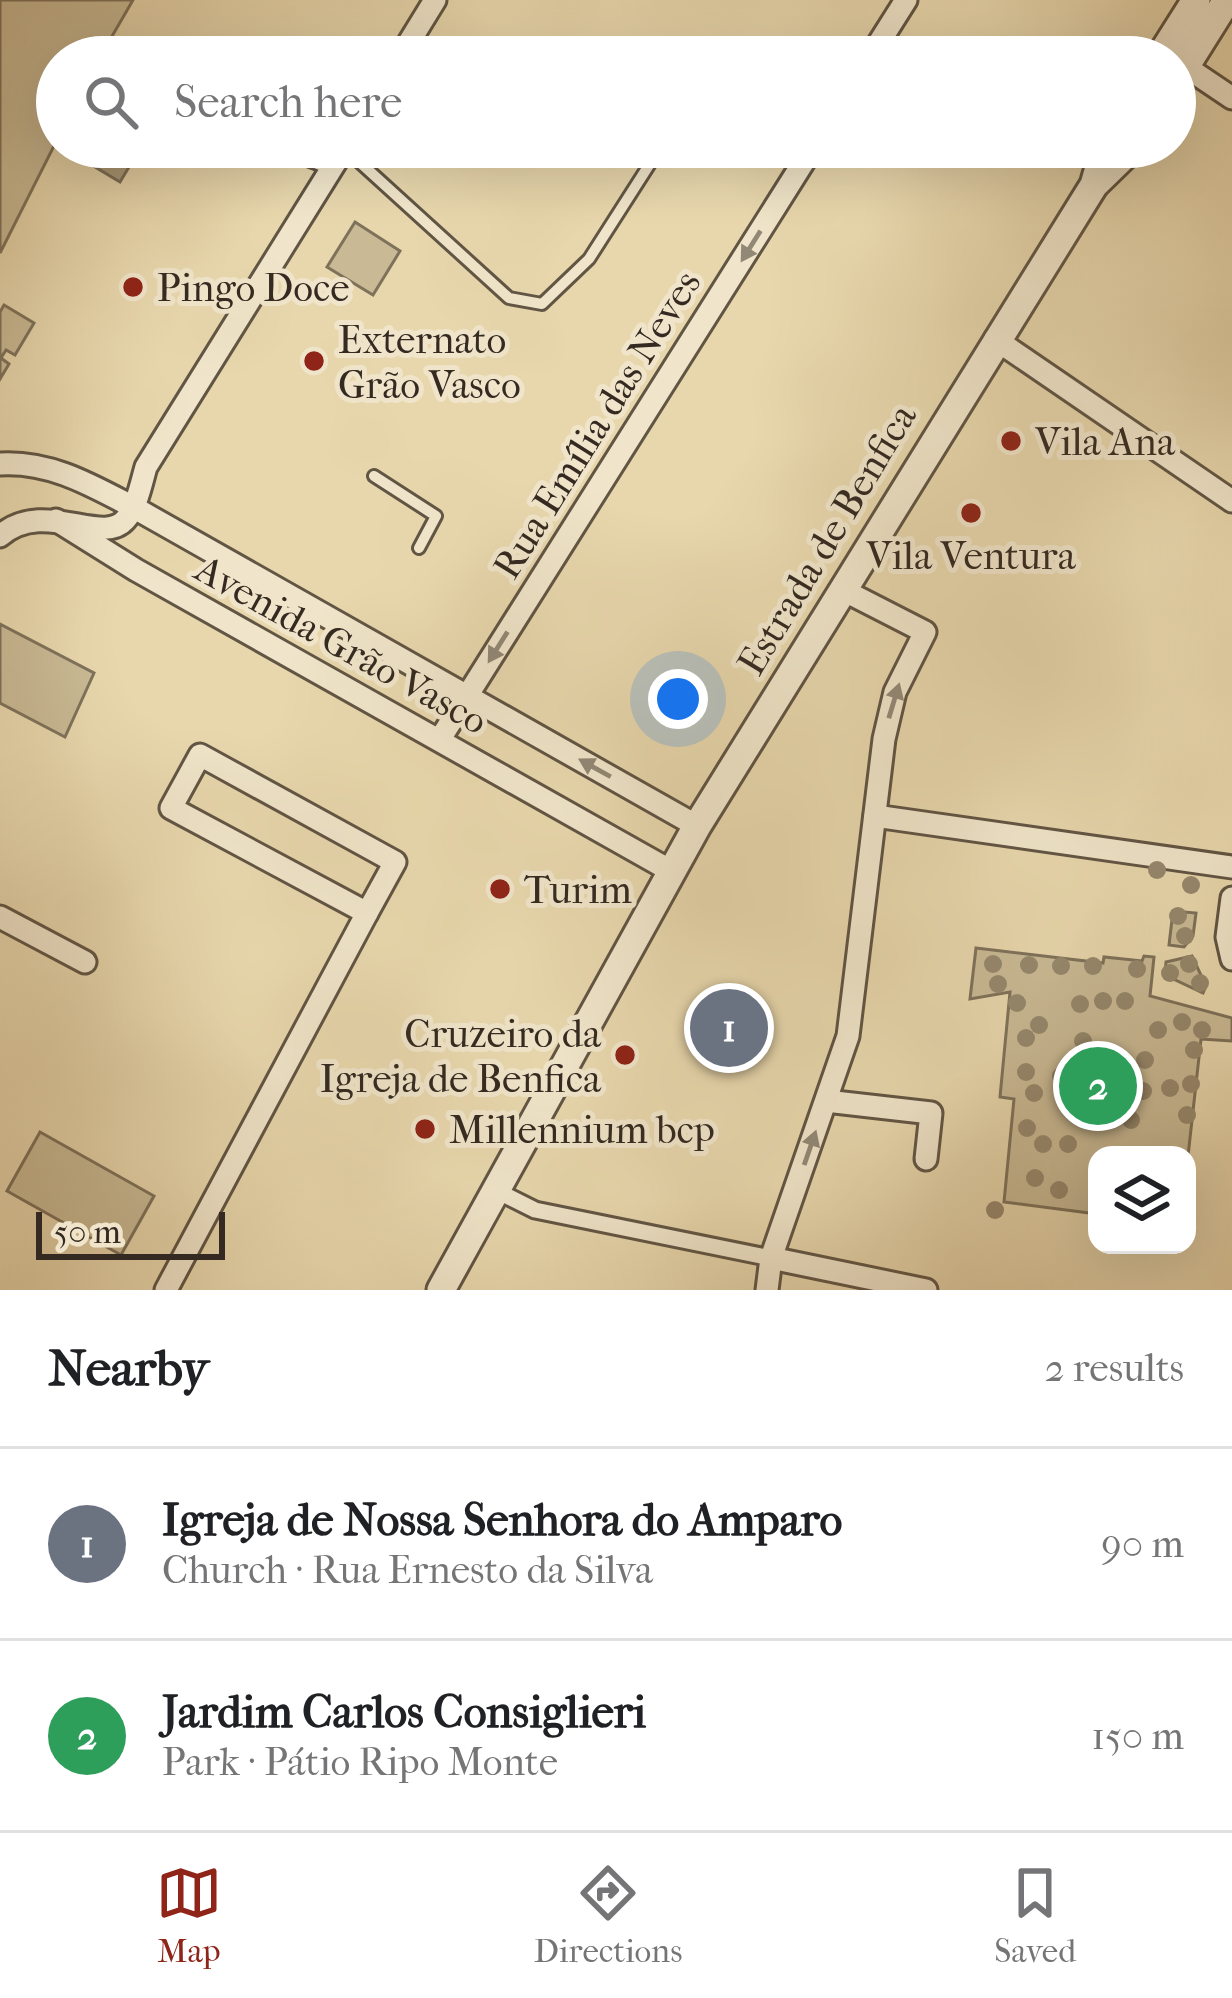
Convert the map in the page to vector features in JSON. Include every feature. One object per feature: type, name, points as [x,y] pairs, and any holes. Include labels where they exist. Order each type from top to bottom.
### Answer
[{"type":"street","points":[[413,36],[435,0]]},
{"type":"street","points":[[883,36],[906,0]]},
{"type":"street","points":[[1185,36],[1196,0]]},
{"type":"street","points":[[1196,40],[1227,0]]},
{"type":"street","points":[[1196,80],[1232,98]]},
{"type":"street","name":"Rua Emília das Neves","points":[[440,739],[800,168]]},
{"type":"street","name":"Estrada de Benfica","points":[[441,1290],[697,826],[1094,184],[1099,168]]},
{"type":"street","points":[[1094,184],[1111,168]]},
{"type":"street","points":[[0,536],[21,521],[116,527],[134,507],[146,467],[331,169]]},
{"type":"street","points":[[995,339],[1232,501]]},
{"type":"street","name":"Avenida Grão Vasco","points":[[0,464],[46,468],[134,507],[697,826]]},
{"type":"street","name":"Avenida Grão Vasco","points":[[56,520],[136,571],[671,871]]},
{"type":"street","points":[[767,1290],[771,1258],[848,1036],[884,739],[895,692],[925,632],[841,589]]},
{"type":"street","points":[[166,1290],[368,914],[395,862],[200,754],[171,808],[368,914]]},
{"type":"street","points":[[875,816],[1232,867]]},
{"type":"street","points":[[1232,898],[1227,937],[1232,959]]},
{"type":"street","points":[[0,916],[85,962]]},
{"type":"street","points":[[826,1101],[931,1113],[926,1159]]},
{"type":"street","points":[[495,1190],[535,1210],[926,1290]]},
{"type":"lane","points":[[367,168],[509,298],[542,304],[589,259],[647,168]]},
{"type":"lane","points":[[374,476],[436,516],[419,548]]},
{"type":"shaded area","points":[[0,0],[133,0],[112,36],[36,36],[36,168],[43,168],[0,253]]},
{"type":"shaded area","points":[[97,168],[128,168],[120,182]]},
{"type":"shaded area","points":[[355,222],[400,251],[373,295],[327,267]]},
{"type":"shaded area","points":[[4,305],[34,323],[15,355],[6,350],[1,358],[9,364],[0,379],[0,312]]},
{"type":"shaded area","points":[[0,624],[94,673],[65,737],[0,703]]},
{"type":"shaded area","points":[[1173,911],[1196,913],[1193,936],[1184,947],[1169,945]]},
{"type":"shaded area","points":[[976,948],[1103,963],[1104,957],[1142,961],[1144,956],[1154,957],[1150,996],[1232,1018],[1232,1041],[1201,1039],[1189,1146],[1088,1146],[1088,1213],[1004,1202],[1014,1099],[1000,1097],[1010,992],[970,999]]},
{"type":"shaded area","points":[[1192,956],[1206,986],[1203,993],[1165,975],[1166,962]]},
{"type":"shaded area","points":[[40,1132],[154,1196],[121,1255],[7,1191]]},
{"type":"place","name":"Pingo Doce","points":[[133,287]]},
{"type":"place","name":"Externato Grão Vasco","points":[[314,361]]},
{"type":"place","name":"Vila Ana","points":[[1011,441]]},
{"type":"place","name":"Vila Ventura","points":[[971,513]]},
{"type":"place","name":"Turim","points":[[500,889]]},
{"type":"place","name":"Igreja de Nossa Senhora do Amparo","points":[[729,1028]]},
{"type":"place","name":"Cruzeiro da Igreja de Benfica","points":[[625,1055]]},
{"type":"place","name":"Jardim Carlos Consiglieri","points":[[1098,1086]]},
{"type":"place","name":"Millennium bcp","points":[[425,1129]]}]
